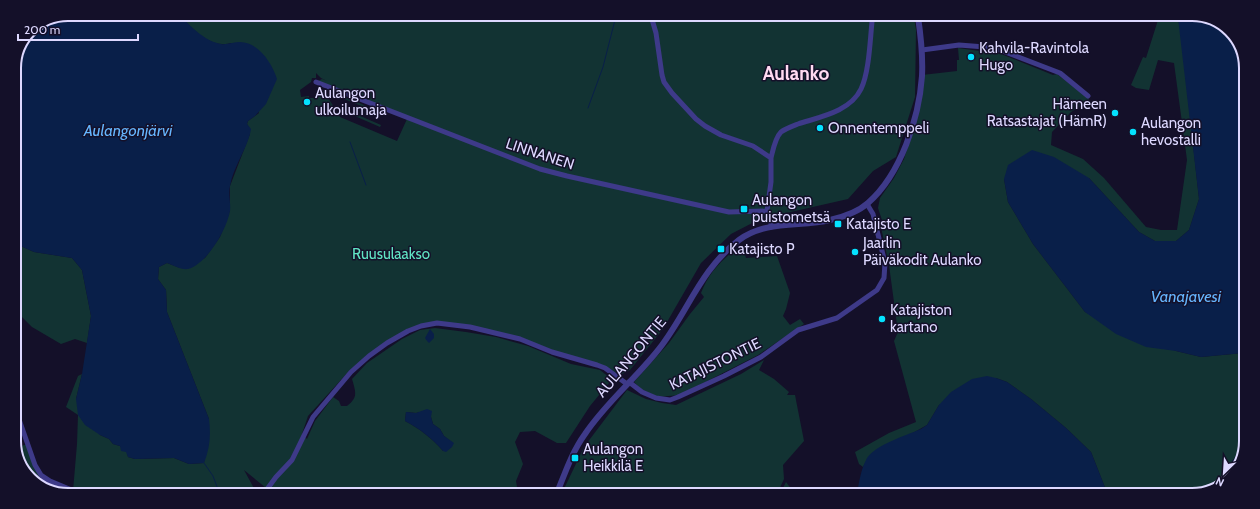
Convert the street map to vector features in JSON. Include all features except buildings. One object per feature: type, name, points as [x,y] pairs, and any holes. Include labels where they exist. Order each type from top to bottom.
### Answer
[{"type":"street","points":[[652,21],[656,33],[662,75],[664,82],[672,93],[696,119],[705,126],[721,135],[753,146],[771,158]]},
{"type":"street","points":[[771,227],[767,220],[767,213],[771,158],[774,144],[781,132],[842,108],[853,100],[861,89],[865,75],[872,21]]},
{"type":"street","name":"AULANGONTIE","points":[[559,488],[566,468],[584,434],[608,405],[650,360],[672,331],[708,271],[721,255],[734,244],[754,237],[764,229],[791,223],[830,220],[846,216],[868,204],[886,183],[898,163],[906,143],[920,91],[922,76],[922,50],[918,21]]},
{"type":"street","points":[[922,50],[959,45],[1000,50],[1060,73],[1088,96]]},
{"type":"street","name":"LINNANEN","points":[[316,82],[540,169],[729,212],[767,213]]},
{"type":"street","name":"KATAJISTONTIE","points":[[268,488],[292,460],[312,417],[351,372],[369,356],[388,343],[408,331],[421,326],[436,323],[470,327],[515,337],[557,354],[597,364],[642,392],[656,398],[670,400],[724,376],[761,357],[798,330],[837,318],[877,290],[884,278],[885,263],[873,214],[868,204]]},
{"type":"street","points":[[21,425],[35,465],[41,475],[50,482]]},
{"type":"street","points":[[43,481],[65,488]]},
{"type":"green space","name":"Ruusulaakso","points":[[185,21],[915,21],[916,30],[915,97],[896,157],[873,171],[848,199],[760,219],[731,234],[701,263],[663,329],[630,370],[620,375],[607,368],[553,351],[534,343],[436,321],[407,330],[350,370],[308,416],[302,434],[307,439],[315,421],[333,397],[339,401],[341,406],[347,406],[351,403],[355,394],[352,379],[367,363],[402,339],[420,330],[435,328],[496,337],[528,346],[571,364],[600,370],[610,378],[609,383],[590,406],[566,443],[557,443],[535,431],[520,432],[515,442],[523,464],[516,481],[517,488],[266,488],[244,470],[254,488],[73,488],[78,415],[66,407],[78,376],[82,374],[76,399],[100,435],[109,439],[113,444],[120,446],[127,452],[128,457],[135,459],[174,458],[189,464],[204,463],[209,419],[167,312],[166,290],[158,279],[159,267],[167,263],[180,268],[205,258],[220,237],[230,210],[230,186],[250,134],[250,129],[247,124],[248,121],[259,113],[231,43],[223,44],[209,41],[192,29]],"holes":[[[316,73],[327,81],[322,79],[316,82],[407,119],[397,141],[340,117],[327,97],[328,95],[326,92],[321,90],[317,92],[315,98],[309,98],[309,96],[301,97],[300,90],[311,82],[312,78],[316,78]],[[406,412],[420,412],[431,417],[433,424],[453,443],[443,451],[426,434],[405,421]]]},
{"type":"green space","points":[[1158,21],[1179,21],[1199,199],[1189,230],[1176,241],[1155,241],[1139,232],[1089,178],[1004,179],[1008,202],[1033,244],[1085,312],[1176,351],[1201,357],[1239,353],[1238,450],[1237,456],[1224,475],[1207,486],[1198,488],[1105,488],[1091,452],[1066,428],[1031,399],[1007,382],[996,378],[939,405],[927,425],[868,458],[863,467],[859,464],[855,452],[889,433],[916,422],[894,341],[898,332],[889,265],[881,227],[882,220],[878,208],[880,198],[894,178],[904,159],[909,143],[922,75],[957,71],[957,60],[959,60],[958,48],[1001,54],[1053,75],[1057,74],[1089,99],[1088,102],[1071,112],[1052,132],[1051,145],[1083,159],[1104,178],[1146,227],[1161,230],[1177,230],[1187,160],[1174,63],[1158,60],[1149,90],[1136,88],[1131,85],[1143,57],[1146,58]]},
{"type":"green space","points":[[340,95],[385,114],[384,115],[339,97]]},
{"type":"green space","points":[[342,108],[381,125],[380,127],[341,110]]},
{"type":"green space","points":[[742,245],[746,258],[777,256],[790,293],[783,316],[790,325],[800,319],[804,324],[758,355],[680,395],[658,397],[641,389],[634,382],[669,343],[704,297],[701,293],[708,278],[723,260]]},
{"type":"green space","points":[[21,246],[34,252],[72,258],[82,270],[91,316],[87,343],[75,339],[61,344],[32,327],[21,316]]},
{"type":"green space","points":[[764,360],[759,370],[774,379],[789,392],[787,395],[795,395],[804,441],[783,465],[784,479],[780,488],[564,488],[584,447],[627,390],[646,399],[676,405],[741,374]]},
{"type":"green space","points":[[28,444],[41,475],[40,479],[27,465],[21,446]]},
{"type":"green space","points":[[786,482],[790,488],[783,488]]},
{"type":"water","name":"Aulangonjärvi","points":[[68,21],[186,21],[209,40],[223,44],[240,42],[247,43],[258,49],[263,54],[272,66],[277,79],[266,104],[248,121],[247,124],[251,129],[250,134],[230,186],[230,211],[225,227],[209,253],[195,266],[185,269],[167,263],[159,267],[158,279],[166,290],[167,312],[209,419],[210,441],[204,463],[189,464],[174,458],[135,459],[128,457],[126,452],[121,451],[120,446],[113,444],[109,439],[85,425],[78,415],[76,399],[82,374],[91,316],[82,270],[72,258],[34,252],[21,246],[21,68],[25,50],[35,35],[50,25]]},
{"type":"water","name":"Vanajavesi","points":[[1178,21],[1192,21],[1207,23],[1221,31],[1234,47],[1237,53],[1239,65],[1239,353],[1201,357],[1176,351],[1146,347],[1116,334],[1085,312],[1033,244],[1008,202],[1004,179],[1008,165],[1032,150],[1054,157],[1089,178],[1139,232],[1155,241],[1176,241],[1189,230],[1199,199]]},
{"type":"water","points":[[430,329],[434,334],[434,338],[429,343],[425,338]]},
{"type":"water","points":[[987,376],[996,378],[1007,382],[1031,399],[1066,428],[1091,452],[1105,488],[858,488],[863,467],[867,458],[872,453],[884,445],[927,425],[939,405],[951,392],[972,379]]},
{"type":"water","points":[[427,409],[432,411],[431,417],[433,424],[440,429],[444,436],[454,443],[446,452],[443,451],[426,434],[405,421],[406,412],[416,413]]},
{"type":"water","points":[[1237,455],[1229,470],[1222,477]]},
{"type":"waterway","points":[[588,108],[603,67],[615,21]]},
{"type":"waterway","points":[[350,142],[366,185]]},
{"type":"waterway","points":[[204,463],[213,476],[218,488]]},
{"type":"place","name":"Kahvila-Ravintola Hugo","points":[[971,57]]},
{"type":"place","name":"Aulangon ulkoilumaja","points":[[307,102]]},
{"type":"place","name":"Hämeen Ratsastajat (HämR)","points":[[1115,113]]},
{"type":"place","name":"Onnentemppeli","points":[[820,128]]},
{"type":"place","name":"Aulangon hevostalli","points":[[1133,132]]},
{"type":"place","name":"Aulangon puistometsä","points":[[744,209]]},
{"type":"place","name":"Katajisto E","points":[[838,224]]},
{"type":"place","name":"Katajisto P","points":[[721,249]]},
{"type":"place","name":"Jaarlin Päiväkodit Aulanko","points":[[855,252]]},
{"type":"place","name":"Katajiston kartano","points":[[882,319]]},
{"type":"place","name":"Aulangon Heikkilä E","points":[[575,458]]},
{"type":"district","name":"Aulanko","points":[[796,73]]}]
